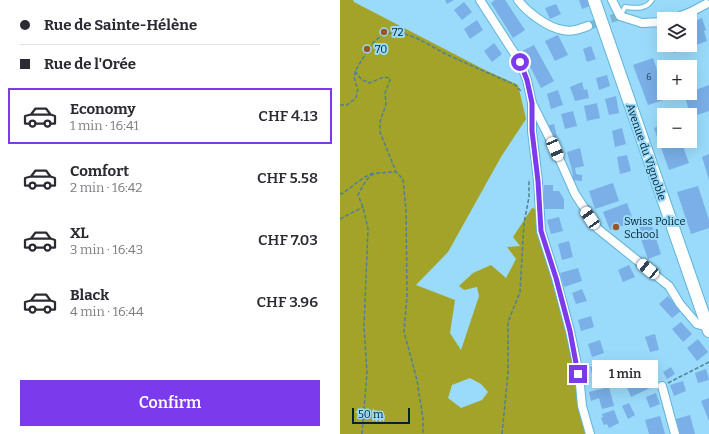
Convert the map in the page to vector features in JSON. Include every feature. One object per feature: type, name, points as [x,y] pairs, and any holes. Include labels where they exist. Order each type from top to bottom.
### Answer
[{"type":"main road","name":"Avenue du Vignoble","points":[[594,0],[708,329]]},
{"type":"street","points":[[480,0],[520,62],[527,80],[532,103],[532,131],[538,181],[541,231],[556,278],[570,331],[582,406],[590,434]]},
{"type":"street","points":[[518,0],[539,20],[562,30],[574,30],[588,26]]},
{"type":"street","points":[[612,0],[620,16],[642,23],[657,22]]},
{"type":"street","points":[[691,12],[706,4]]},
{"type":"street","points":[[532,103],[575,194],[598,229],[669,286],[680,304],[697,324],[708,329]]},
{"type":"street","points":[[662,386],[676,434]]},
{"type":"lane","points":[[620,16],[625,7],[640,9],[652,0]]},
{"type":"path","points":[[340,105],[347,105],[356,98],[358,88],[354,81],[355,72],[373,43],[381,36],[392,33],[404,34],[514,84],[521,91]]},
{"type":"path","points":[[355,72],[361,79],[369,83],[384,77],[390,78],[385,93],[386,104],[380,122],[380,132],[396,172],[403,179],[406,210],[407,295],[404,332],[417,380],[423,419],[423,434]]},
{"type":"path","points":[[340,193],[342,194],[363,178],[375,173],[396,172]]},
{"type":"path","points":[[362,434],[367,373],[364,326],[368,229],[358,195],[366,180],[375,173]]},
{"type":"path","points":[[502,434],[508,373],[508,322],[520,292],[524,223],[529,197],[529,176]]},
{"type":"path","points":[[340,219],[363,208]]},
{"type":"path","points":[[662,386],[709,362]]},
{"type":"shaded area","points":[[340,0],[353,0],[354,2],[485,70],[518,85],[526,119],[501,157],[448,252],[416,285],[455,300],[450,333],[461,350],[479,296],[477,287],[464,290],[459,286],[473,273],[491,265],[506,278],[516,259],[507,247],[520,246],[513,237],[532,208],[539,210],[556,278],[590,434],[340,434]],"holes":[[[470,378],[481,384],[488,392],[482,400],[461,408],[448,398],[452,385]]]},
{"type":"building","points":[[445,0],[454,0],[447,4]]},
{"type":"building","points":[[495,0],[505,0],[525,30],[513,38],[491,3]]},
{"type":"building","points":[[579,0],[587,0],[590,6],[582,9]]},
{"type":"building","points":[[464,2],[472,12],[462,20],[454,10]]},
{"type":"building","points":[[556,4],[561,14],[550,19],[545,8]]},
{"type":"building","points":[[702,18],[706,30],[704,31],[707,41],[697,45],[697,20]]},
{"type":"building","points":[[477,20],[483,30],[470,39],[464,29]]},
{"type":"building","points":[[558,35],[568,55],[555,61],[545,41]]},
{"type":"building","points":[[494,43],[502,54],[492,62],[484,51]]},
{"type":"building","points":[[534,45],[554,81],[541,88],[522,51]]},
{"type":"building","points":[[591,46],[596,59],[587,62],[583,49]]},
{"type":"building","points":[[653,58],[657,70],[657,100],[664,100],[648,105],[633,65]]},
{"type":"building","points":[[607,75],[610,86],[599,90],[596,78]]},
{"type":"building","points":[[582,82],[584,90],[587,89],[589,98],[575,101],[570,87]]},
{"type":"building","points":[[709,85],[709,111],[697,115],[697,108],[688,108],[686,100],[697,100],[697,89]]},
{"type":"building","points":[[558,90],[563,105],[551,109],[547,94]]},
{"type":"building","points":[[616,96],[619,113],[609,115],[605,99]]},
{"type":"building","points":[[597,103],[600,118],[587,121],[584,106]]},
{"type":"building","points":[[573,111],[577,126],[565,129],[561,114]]},
{"type":"building","points":[[554,124],[557,137],[550,139],[547,126]]},
{"type":"building","points":[[657,127],[657,136],[654,128]]},
{"type":"building","points":[[622,128],[626,144],[615,147],[612,131]]},
{"type":"building","points":[[580,148],[584,166],[575,168],[576,174],[582,175],[582,181],[572,180],[573,174],[567,152]]},
{"type":"building","points":[[661,148],[684,148],[689,163],[669,170]]},
{"type":"building","points":[[709,154],[709,180],[702,157]]},
{"type":"building","points":[[627,155],[631,171],[620,174],[617,157]]},
{"type":"building","points":[[613,183],[619,201],[595,209],[589,191]]},
{"type":"building","points":[[544,185],[553,185],[553,191],[559,191],[564,199],[564,209],[544,209]]},
{"type":"building","points":[[698,186],[709,220],[709,228],[691,234],[677,192]]},
{"type":"building","points":[[627,203],[634,222],[610,230],[603,212]]},
{"type":"building","points":[[559,217],[563,231],[551,234],[547,220]]},
{"type":"building","points":[[651,223],[661,254],[648,259],[637,228]]},
{"type":"building","points":[[569,241],[573,257],[562,260],[558,244]]},
{"type":"building","points":[[629,265],[635,277],[623,282],[618,270]]},
{"type":"building","points":[[578,268],[582,281],[564,287],[560,273]]},
{"type":"building","points":[[582,289],[587,301],[576,304],[572,293]]},
{"type":"building","points":[[668,296],[681,311],[672,318],[659,304]]},
{"type":"building","points":[[591,316],[594,327],[581,331],[578,320]]},
{"type":"building","points":[[681,322],[692,334],[683,342],[672,329]]},
{"type":"building","points":[[655,334],[659,350],[650,352],[645,337]]},
{"type":"building","points":[[698,339],[708,352],[697,361],[687,348]]},
{"type":"building","points":[[600,340],[604,353],[592,357],[588,344]]},
{"type":"building","points":[[602,364],[605,375],[593,378],[590,367]]},
{"type":"building","points":[[671,367],[675,374],[667,379],[663,372]]},
{"type":"building","points":[[641,368],[650,388],[631,397],[622,376]]},
{"type":"building","points":[[706,369],[709,380],[698,383],[695,373]]},
{"type":"building","points":[[683,381],[686,391],[674,396],[670,385]]},
{"type":"building","points":[[609,387],[614,406],[602,409],[599,398],[591,401],[589,392]]},
{"type":"building","points":[[656,393],[660,404],[650,408],[646,397]]},
{"type":"building","points":[[709,398],[709,421],[701,401]]},
{"type":"building","points":[[629,403],[635,415],[628,419],[622,406]]},
{"type":"building","points":[[614,410],[619,423],[609,428],[607,424],[604,425],[601,418],[603,417],[602,414]]},
{"type":"building","points":[[690,415],[695,434],[680,434],[676,419]]},
{"type":"building","points":[[660,416],[665,434],[649,434],[645,420]]},
{"type":"tunnel","points":[[588,26],[620,16]]},
{"type":"place","name":"72","points":[[384,32]]},
{"type":"place","name":"70","points":[[367,49]]},
{"type":"place","name":"Swiss Police School","points":[[616,227]]},
{"type":"route","points":[[520,62],[527,80],[532,103],[532,131],[538,181],[541,231],[556,278],[570,331],[578,374]]}]
